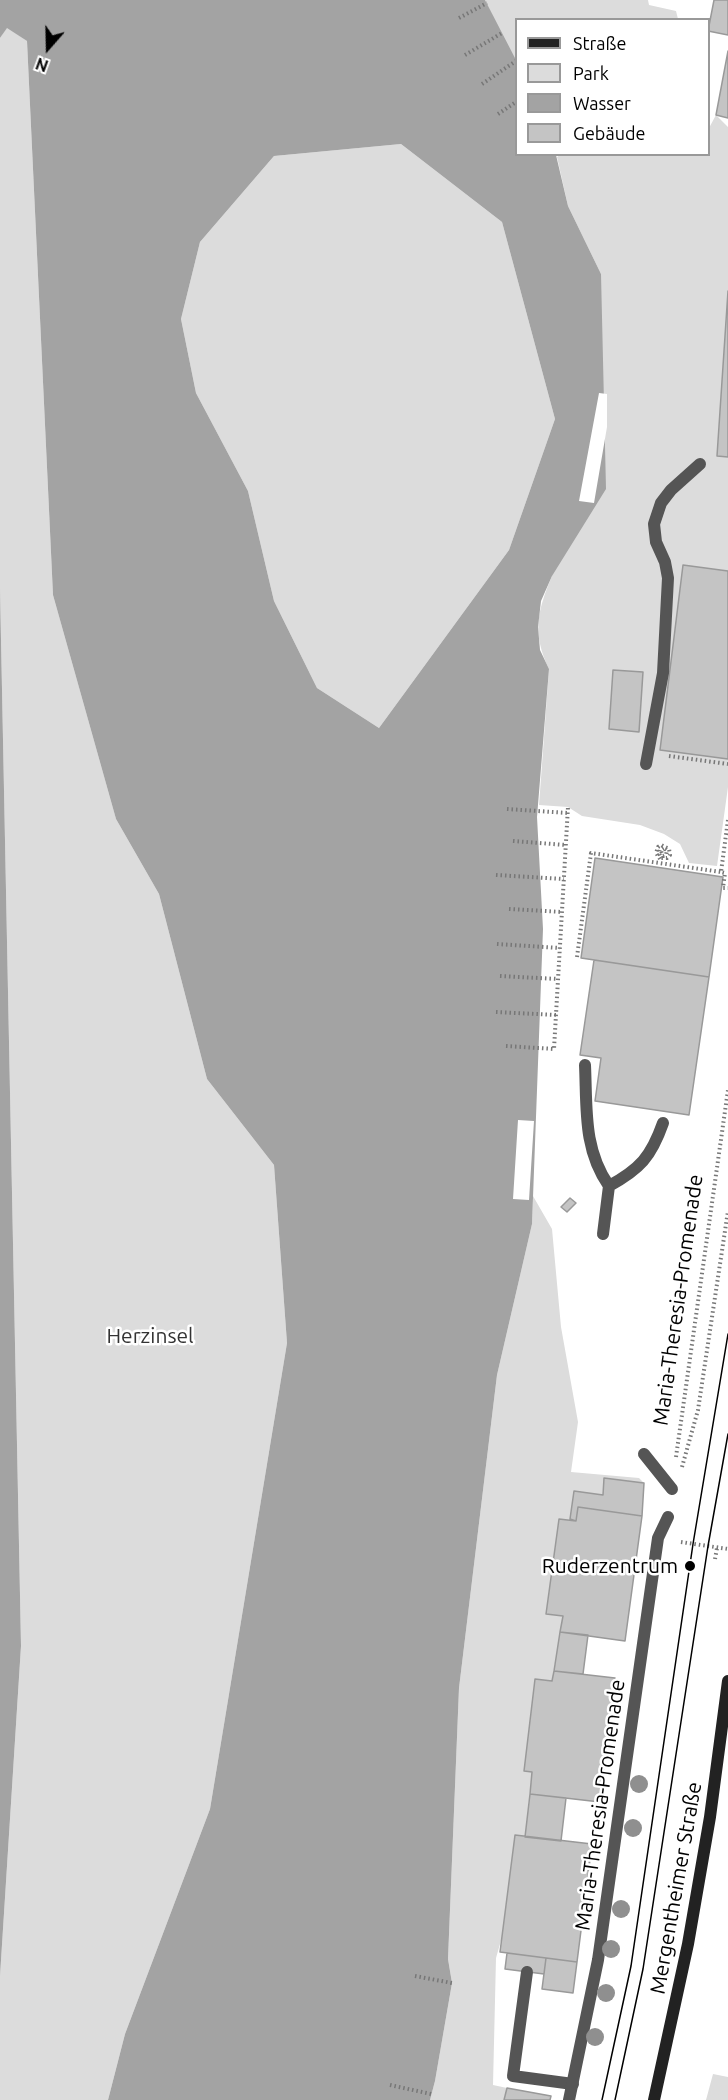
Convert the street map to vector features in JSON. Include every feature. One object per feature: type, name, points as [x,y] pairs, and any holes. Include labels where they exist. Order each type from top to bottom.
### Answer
[{"type":"main road","name":"Mergentheimer Straße","points":[[654,2100],[688,1944],[710,1817],[728,1681]]},
{"type":"street","points":[[647,758],[663,673],[668,578],[665,562],[656,542],[654,524],[662,503],[671,490],[700,464]]},
{"type":"street","points":[[585,1065],[590,1146],[600,1172],[609,1186],[603,1234]]},
{"type":"street","points":[[609,1186],[630,1174],[647,1157],[657,1141],[663,1123]]},
{"type":"street","points":[[644,1454],[672,1489]]},
{"type":"street","name":"Maria-Theresia-Promenade","points":[[569,2100],[598,1960],[658,1538],[668,1517]]},
{"type":"street","points":[[527,1972],[513,2076],[573,2084]]},
{"type":"path","points":[[459,18],[487,3]]},
{"type":"path","points":[[465,55],[502,33]]},
{"type":"path","points":[[482,84],[515,63]]},
{"type":"path","points":[[498,114],[515,103]]},
{"type":"path","points":[[647,758],[728,764]]},
{"type":"path","points":[[506,1046],[554,1049],[568,807]]},
{"type":"path","points":[[507,809],[568,813]]},
{"type":"path","points":[[721,872],[728,820]]},
{"type":"path","points":[[513,841],[566,845]]},
{"type":"path","points":[[661,859],[656,850],[660,846],[665,846],[669,849],[670,855],[667,858],[664,858],[661,858],[658,853],[661,848],[664,848],[667,851],[663,856],[662,850],[664,849],[661,859]]},
{"type":"path","points":[[577,957],[591,853],[725,873],[723,888],[728,888]]},
{"type":"path","points":[[496,874],[564,879]]},
{"type":"path","points":[[509,909],[562,912]]},
{"type":"path","points":[[497,944],[560,948]]},
{"type":"path","points":[[500,976],[558,980]]},
{"type":"path","points":[[496,1012],[556,1015]]},
{"type":"path","name":"Maria-Theresia-Promenade","points":[[672,1489],[728,1090]]},
{"type":"path","name":"Maria-Theresia-Promenade","points":[[680,1474],[699,1410],[728,1211]]},
{"type":"path","points":[[658,1538],[728,1549]]},
{"type":"path","points":[[716,1559],[717,1548]]},
{"type":"path","points":[[415,1976],[452,1983]]},
{"type":"path","points":[[390,2085],[431,2094]]},
{"type":"green space","points":[[485,0],[648,0],[649,5],[676,11],[678,18],[515,18],[515,63]]},
{"type":"green space","name":"Herzinsel","points":[[7,27],[27,41],[53,595],[116,819],[159,894],[207,1079],[274,1165],[287,1343],[210,1809],[125,2034],[108,2100],[0,2100],[0,1976],[21,1646],[0,589],[0,38]]},
{"type":"green space","points":[[716,115],[728,127],[728,291],[717,456],[728,457],[728,571],[660,750],[728,759],[728,787],[717,866],[689,863],[680,844],[664,834],[640,825],[582,816],[568,807],[539,805],[549,669],[540,644],[538,622],[552,576],[601,274],[568,206],[557,157],[710,156],[710,126]]},
{"type":"green space","points":[[401,144],[502,222],[555,419],[509,550],[379,728],[317,688],[274,601],[248,491],[196,393],[181,319],[200,242],[274,156]]},
{"type":"green space","points":[[533,1196],[552,1229],[561,1327],[578,1422],[571,1472],[639,1478],[644,1483],[605,1478],[603,1495],[574,1492],[570,1519],[576,1521],[559,1519],[546,1613],[563,1616],[552,1681],[535,1679],[524,1771],[532,1772],[525,1837],[515,1836],[502,1937],[496,1958],[493,2085],[507,2088],[504,2100],[430,2100],[452,1983],[448,1959],[459,1688],[497,1375],[532,1224]]},
{"type":"green space","points":[[713,2074],[728,2077],[728,2100],[706,2100]]},
{"type":"water","points":[[0,0],[485,0],[515,58],[515,156],[556,156],[568,206],[601,274],[606,489],[552,576],[541,601],[538,627],[540,650],[549,669],[537,817],[543,929],[532,1224],[497,1375],[459,1688],[448,1959],[452,1983],[430,2100],[108,2100],[125,2034],[210,1809],[287,1343],[274,1165],[207,1079],[159,894],[116,819],[53,595],[27,41],[7,28],[0,38]],"holes":[[[401,144],[502,222],[555,419],[509,550],[379,728],[317,688],[274,601],[248,491],[196,393],[181,319],[200,242],[274,156]]]},
{"type":"water","points":[[0,589],[21,1646],[0,1976]]},
{"type":"pier","points":[[599,393],[607,394],[607,427],[594,503],[579,501]]},
{"type":"pier","points":[[518,1120],[534,1121],[529,1200],[513,1199]]},
{"type":"building","points":[[714,0],[728,0],[728,35],[710,31]]},
{"type":"building","points":[[728,51],[728,118],[716,115]]},
{"type":"building","points":[[728,291],[728,457],[717,456]]},
{"type":"building","points":[[683,565],[728,571],[728,759],[660,750]]},
{"type":"building","points":[[613,670],[643,672],[639,732],[609,729]]},
{"type":"building","points":[[595,858],[723,877],[709,977],[581,958]]},
{"type":"building","points":[[594,960],[709,977],[689,1115],[595,1101],[601,1058],[580,1055]]},
{"type":"building","points":[[570,1198],[576,1203],[567,1212],[561,1207]]},
{"type":"building","points":[[604,1478],[644,1483],[642,1516],[578,1507],[576,1521],[570,1519],[574,1491],[603,1495]]},
{"type":"building","points":[[578,1507],[642,1516],[625,1641],[560,1632],[563,1616],[546,1614],[559,1519],[576,1521]]},
{"type":"building","points":[[560,1632],[588,1635],[583,1674],[554,1671]]},
{"type":"building","points":[[554,1671],[615,1678],[600,1802],[530,1794],[532,1772],[524,1771],[535,1679],[552,1681]]},
{"type":"building","points":[[530,1794],[566,1798],[561,1841],[525,1837]]},
{"type":"building","points":[[515,1835],[592,1844],[577,1962],[500,1952]]},
{"type":"building","points":[[507,1953],[546,1958],[544,1974],[505,1969]]},
{"type":"building","points":[[546,1958],[577,1962],[573,1993],[542,1989]]},
{"type":"building","points":[[507,2088],[551,2096],[550,2100],[504,2100]]},
{"type":"tram line","points":[[602,2100],[631,1966],[693,1544],[728,1334]]},
{"type":"tram line","points":[[615,2100],[643,1969],[708,1546],[728,1434]]},
{"type":"place","name":"Ruderzentrum","points":[[690,1566]]}]
